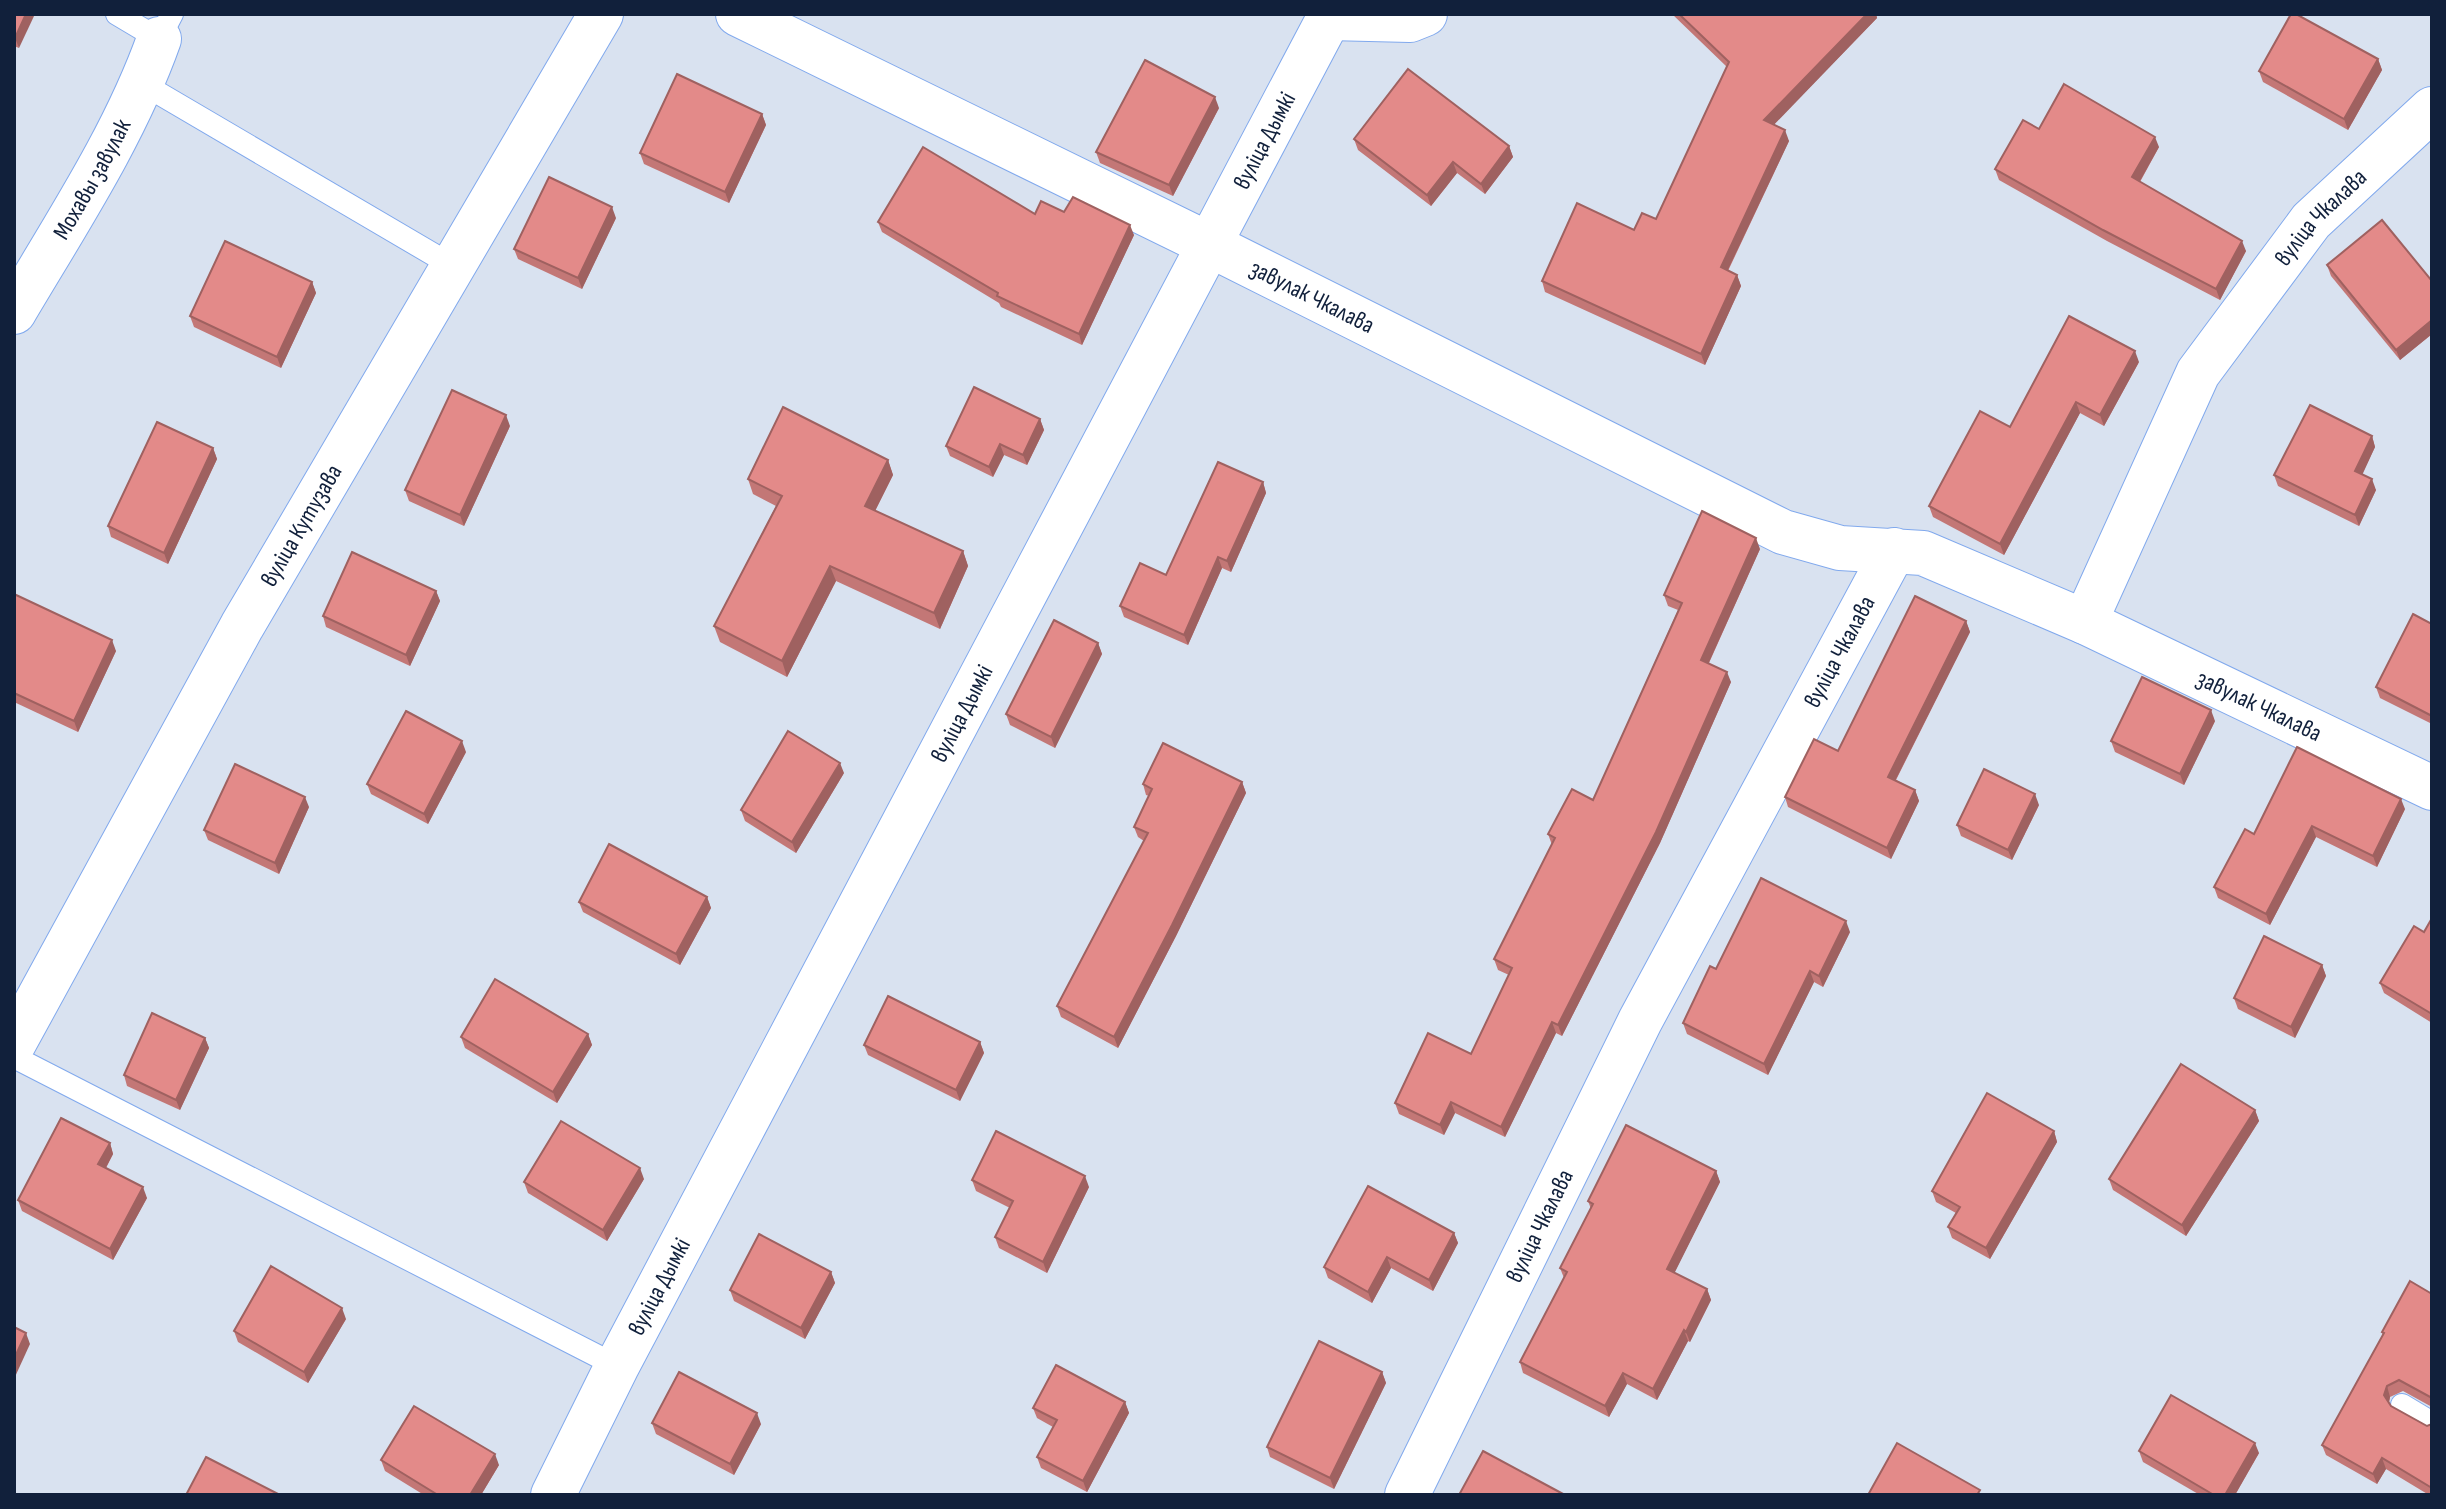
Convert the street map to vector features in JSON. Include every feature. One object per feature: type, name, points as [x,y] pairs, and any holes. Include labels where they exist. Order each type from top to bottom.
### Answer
[{"type":"street","name":"вуліца Кутузава","points":[[14,1043],[242,626],[601,14]]},
{"type":"street","name":"завулак Чкалава","points":[[738,14],[1210,245],[1783,532],[1840,548],[1894,550]]},
{"type":"street","name":"вуліца Дымкі","points":[[553,1495],[617,1366],[1330,16],[1410,20],[1425,14]]},
{"type":"street","name":"Мохавы завулак","points":[[14,312],[143,84],[165,26]]},
{"type":"street","name":"вуліца Чкалава","points":[[2085,622],[2198,373],[2311,221],[2432,109]]},
{"type":"street","name":"вуліца Чкалава","points":[[1407,1495],[1640,1021],[1894,550]]},
{"type":"street","points":[[1894,550],[1923,553],[2085,622]]},
{"type":"street","name":"завулак Чкалава","points":[[2085,622],[2432,788]]},
{"type":"lane","points":[[117,14],[165,26]]},
{"type":"lane","points":[[143,84],[453,266]]},
{"type":"lane","points":[[14,1057],[617,1366]]},
{"type":"lane","points":[[2402,1405],[2432,1423]]},
{"type":"building","points":[[14,14],[26,14],[15,38],[14,37]]},
{"type":"building","points":[[1679,14],[1867,14],[1764,120],[1785,130],[1721,267],[1737,275],[1701,354],[1542,281],[1577,203],[1634,230],[1642,213],[1656,219],[1729,62]]},
{"type":"building","points":[[2291,14],[2378,59],[2344,119],[2259,71]]},
{"type":"building","points":[[1145,60],[1215,97],[1169,185],[1096,152]]},
{"type":"building","points":[[1408,69],[1509,146],[1481,184],[1453,162],[1427,195],[1354,139]]},
{"type":"building","points":[[677,74],[762,114],[725,192],[640,153]]},
{"type":"building","points":[[2064,84],[2155,137],[2132,177],[2242,241],[2216,289],[1995,169],[2023,120],[2039,129]]},
{"type":"building","points":[[923,147],[1035,214],[1041,201],[1064,212],[1073,197],[1130,225],[1079,334],[997,296],[998,293],[878,222]]},
{"type":"building","points":[[549,177],[612,207],[578,278],[514,249]]},
{"type":"building","points":[[2382,220],[2432,281],[2432,320],[2396,350],[2327,265]]},
{"type":"building","points":[[225,241],[312,282],[277,357],[190,316]]},
{"type":"building","points":[[2069,316],[2135,351],[2100,415],[2076,402],[2000,544],[1929,506],[1980,411],[2010,427]]},
{"type":"building","points":[[974,387],[1040,419],[1023,455],[1000,444],[989,467],[946,446]]},
{"type":"building","points":[[452,390],[506,415],[460,515],[405,490]]},
{"type":"building","points":[[2310,405],[2372,436],[2355,471],[2372,479],[2355,515],[2274,475]]},
{"type":"building","points":[[783,407],[888,460],[865,506],[963,551],[934,613],[830,566],[782,661],[714,626],[782,496],[748,479]]},
{"type":"building","points":[[157,422],[213,448],[164,553],[108,526]]},
{"type":"building","points":[[1218,462],[1263,482],[1227,561],[1218,557],[1184,635],[1120,606],[1140,563],[1166,575]]},
{"type":"building","points":[[1702,511],[1756,538],[1701,660],[1727,672],[1656,832],[1558,1025],[1552,1022],[1501,1127],[1451,1102],[1440,1125],[1395,1103],[1428,1033],[1471,1054],[1512,968],[1494,959],[1555,838],[1548,834],[1572,789],[1593,800],[1682,603],[1664,595]]},
{"type":"building","points":[[352,552],[436,591],[406,655],[323,616]]},
{"type":"building","points":[[14,594],[112,640],[74,721],[14,693]]},
{"type":"building","points":[[1915,596],[1966,621],[1888,777],[1915,790],[1887,848],[1785,797],[1814,739],[1838,751]]},
{"type":"building","points":[[2413,614],[2432,624],[2432,716],[2376,687]]},
{"type":"building","points":[[1054,620],[1098,643],[1051,737],[1006,714]]},
{"type":"building","points":[[2142,677],[2211,710],[2180,774],[2111,741]]},
{"type":"building","points":[[406,711],[462,741],[424,814],[367,784]]},
{"type":"building","points":[[788,731],[840,763],[792,842],[741,810]]},
{"type":"building","points":[[1163,743],[1242,782],[1114,1037],[1057,1006],[1148,833],[1134,827],[1152,789],[1143,784]]},
{"type":"building","points":[[2297,747],[2401,799],[2373,856],[2312,826],[2266,914],[2214,887],[2245,829],[2254,834]]},
{"type":"building","points":[[235,764],[305,797],[275,863],[204,830]]},
{"type":"building","points":[[1984,769],[2035,794],[2008,850],[1957,825]]},
{"type":"building","points":[[609,844],[707,897],[676,954],[579,902]]},
{"type":"building","points":[[1761,878],[1846,921],[1819,976],[1810,971],[1764,1064],[1683,1023],[1710,966],[1716,969]]},
{"type":"building","points":[[2432,918],[2432,1014],[2380,983],[2414,926],[2424,932]]},
{"type":"building","points":[[2264,936],[2322,965],[2291,1027],[2234,998]]},
{"type":"building","points":[[495,979],[588,1034],[553,1092],[461,1037]]},
{"type":"building","points":[[888,996],[980,1042],[956,1090],[864,1045]]},
{"type":"building","points":[[152,1013],[205,1038],[176,1100],[124,1075]]},
{"type":"building","points":[[2181,1064],[2255,1110],[2182,1225],[2109,1179]]},
{"type":"building","points":[[1987,1093],[2054,1131],[1986,1248],[1948,1227],[1960,1207],[1932,1191]]},
{"type":"building","points":[[61,1118],[110,1143],[98,1164],[143,1187],[110,1249],[18,1200]]},
{"type":"building","points":[[561,1121],[640,1168],[603,1230],[524,1182]]},
{"type":"building","points":[[1626,1125],[1716,1171],[1667,1269],[1707,1289],[1653,1389],[1623,1373],[1605,1406],[1520,1362],[1567,1272],[1560,1268],[1593,1204],[1588,1201]]},
{"type":"building","points":[[996,1131],[1085,1176],[1043,1262],[995,1237],[1013,1201],[972,1180]]},
{"type":"building","points":[[1368,1186],[1454,1233],[1429,1280],[1387,1257],[1368,1292],[1324,1267]]},
{"type":"building","points":[[759,1234],[831,1272],[801,1328],[730,1290]]},
{"type":"building","points":[[271,1266],[342,1308],[304,1372],[234,1331]]},
{"type":"building","points":[[2410,1281],[2432,1294],[2432,1398],[2399,1380],[2387,1386],[2384,1395],[2391,1406],[2427,1426],[2432,1424],[2432,1488],[2382,1458],[2373,1474],[2322,1445]]},
{"type":"building","points":[[14,1327],[26,1333],[14,1359]]},
{"type":"building","points":[[1319,1341],[1382,1372],[1330,1478],[1267,1447]]},
{"type":"building","points":[[1056,1365],[1125,1402],[1083,1481],[1037,1457],[1057,1420],[1033,1408]]},
{"type":"building","points":[[679,1372],[757,1413],[730,1464],[652,1423]]},
{"type":"building","points":[[2171,1395],[2255,1443],[2225,1495],[2214,1495],[2139,1451]]},
{"type":"building","points":[[414,1406],[495,1454],[470,1495],[438,1495],[381,1460]]},
{"type":"building","points":[[1897,1443],[1980,1490],[1977,1495],[1868,1495]]},
{"type":"building","points":[[1483,1451],[1565,1495],[1459,1495]]},
{"type":"building","points":[[206,1457],[280,1495],[186,1495]]}]
